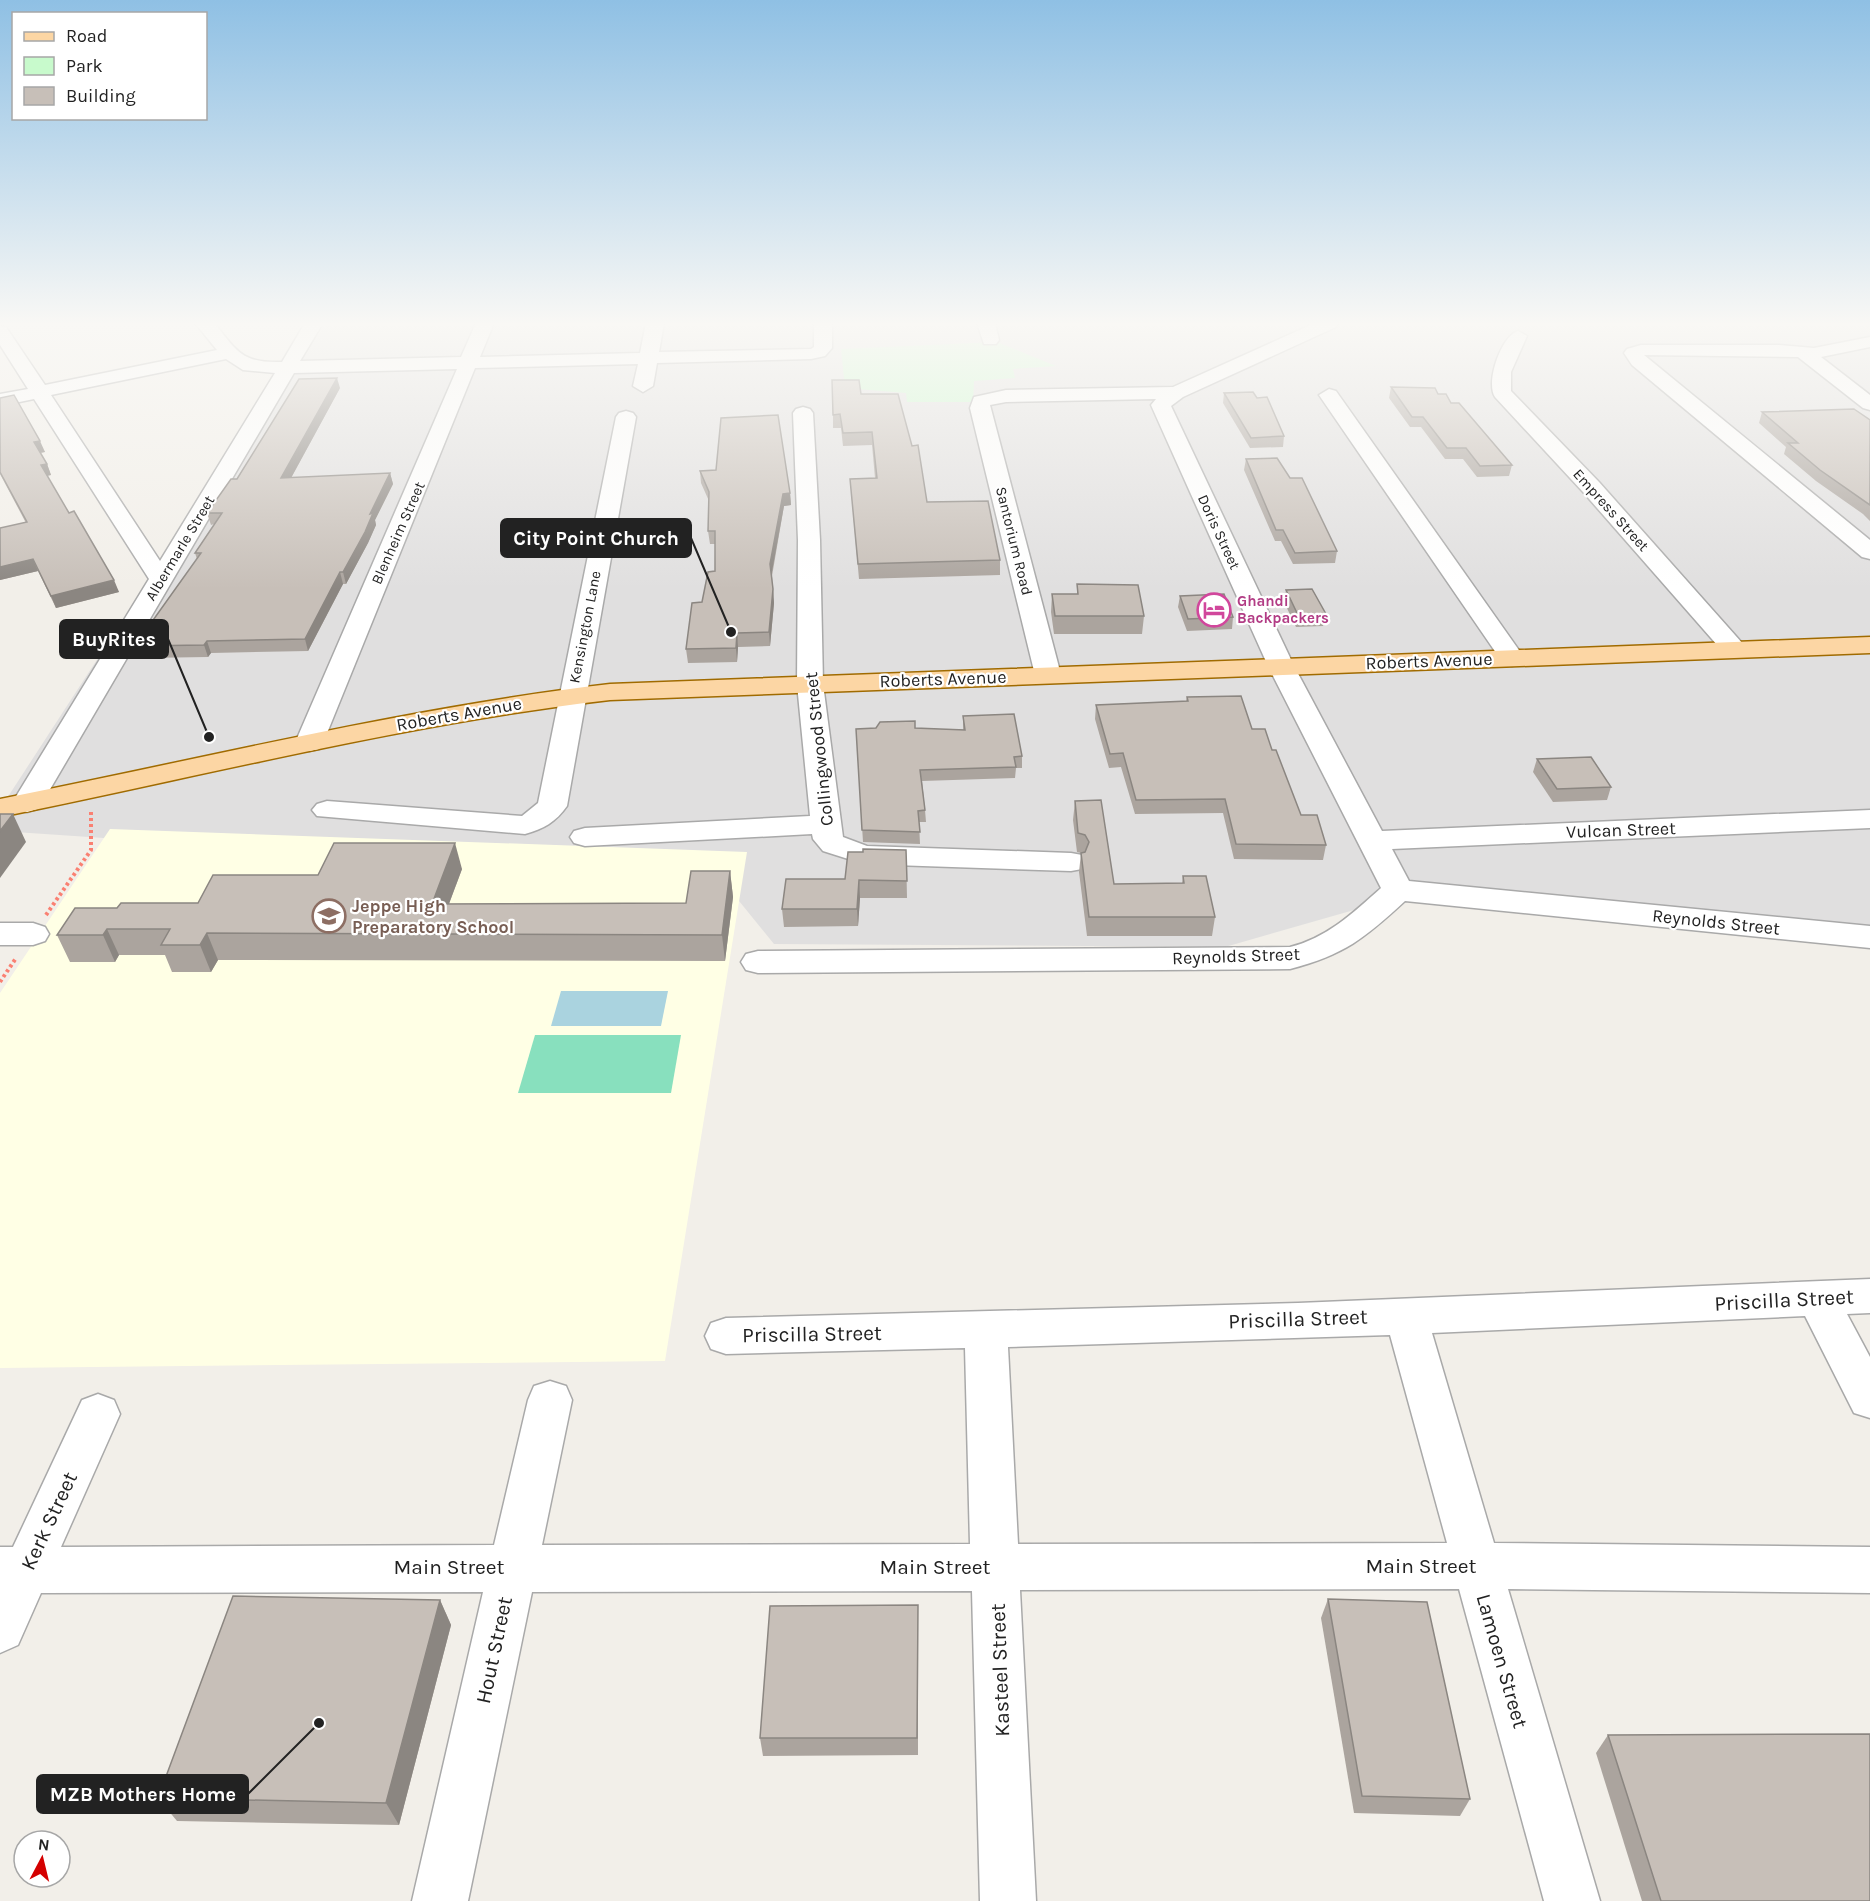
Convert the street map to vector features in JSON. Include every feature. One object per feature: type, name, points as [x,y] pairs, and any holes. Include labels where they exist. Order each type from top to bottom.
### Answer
[{"type":"main road","name":"Roberts Avenue","points":[[14,806],[309,743],[487,708],[572,696],[810,684],[1870,645]]},
{"type":"street","points":[[50,412],[160,580]]},
{"type":"street","name":"Albermarle Street","points":[[14,806],[160,580],[260,412]]},
{"type":"street","name":"Blenheim Street","points":[[309,743],[448,412]]},
{"type":"street","name":"Santorium Road","points":[[981,412],[1048,675]]},
{"type":"street","name":"Doris Street","points":[[1163,412],[1281,666],[1398,890]]},
{"type":"street","points":[[1341,412],[1512,658]]},
{"type":"street","name":"Empress Street","points":[[1520,412],[1591,487],[1734,649]]},
{"type":"street","points":[[1700,412],[1870,552]]},
{"type":"street","name":"Collingwood Street","points":[[803,413],[809,540],[810,684],[828,839],[834,845],[864,855],[1071,862]]},
{"type":"street","name":"Kensington Lane","points":[[327,810],[525,825],[536,821],[552,806],[626,417]]},
{"type":"street","name":"Vulcan Street","points":[[1372,841],[1870,819]]},
{"type":"street","points":[[585,837],[826,824]]},
{"type":"street","name":"Reynolds Street","points":[[758,962],[1290,958],[1314,953],[1346,938],[1398,890],[1870,938]]},
{"type":"street","points":[[0,934],[33,934]]},
{"type":"street","name":"Priscilla Street","points":[[726,1336],[1631,1309],[1870,1296]]},
{"type":"street","points":[[1816,1299],[1870,1399]]},
{"type":"street","name":"Lamoen Street","points":[[1406,1316],[1474,1566],[1572,1901]]},
{"type":"street","name":"Kasteel Street","points":[[986,1330],[1008,1901]]},
{"type":"street","name":"Hout Street","points":[[440,1901],[550,1400]]},
{"type":"street","name":"Kerk Street","points":[[0,1628],[13,1570],[98,1414]]},
{"type":"street","name":"Main Street","points":[[13,1570],[1474,1566],[1870,1570]]},
{"type":"path","points":[[0,982],[91,850],[91,791]]},
{"type":"shaded area","points":[[258,412],[1870,412],[1870,935],[1417,892],[1225,947],[774,944],[722,880],[0,831],[0,809]]},
{"type":"shaded area","points":[[110,829],[747,852],[665,1361],[0,1368],[0,993]]},
{"type":"green space","points":[[535,1035],[681,1035],[671,1093],[518,1093]]},
{"type":"water","points":[[561,991],[668,991],[661,1026],[551,1026]]},
{"type":"building","points":[[0,412],[23,412],[40,441],[34,442],[47,464],[41,465],[69,513],[74,511],[114,580],[51,596],[33,559],[0,567],[0,528],[27,522],[0,472]]},
{"type":"building","points":[[279,412],[318,412],[281,478],[390,473],[370,514],[373,513],[365,532],[343,572],[340,572],[305,639],[207,641],[204,645],[138,646],[155,623],[151,623],[201,553],[195,553],[222,513],[207,513],[231,479],[237,479]]},
{"type":"building","points":[[833,412],[903,412],[912,446],[918,445],[927,502],[988,501],[1000,560],[858,564],[850,479],[877,478],[872,432],[843,433],[840,414],[833,415]]},
{"type":"building","points":[[1235,412],[1273,412],[1284,436],[1251,438]]},
{"type":"building","points":[[1408,412],[1466,412],[1512,465],[1480,466],[1466,448],[1447,448],[1423,417],[1412,417]]},
{"type":"building","points":[[1762,412],[1858,412],[1870,420],[1870,505],[1820,470],[1788,443],[1798,443]]},
{"type":"building","points":[[778,415],[790,493],[783,494],[770,564],[773,589],[769,632],[737,633],[736,648],[686,649],[692,603],[702,602],[708,572],[715,571],[715,531],[708,531],[709,492],[700,471],[716,470],[721,418]]},
{"type":"building","points":[[1277,458],[1290,478],[1302,478],[1337,551],[1295,553],[1283,530],[1276,530],[1246,459]]},
{"type":"building","points":[[1077,584],[1138,585],[1144,616],[1055,616],[1052,594],[1078,594]]},
{"type":"building","points":[[1312,589],[1326,614],[1298,615],[1286,590]]},
{"type":"building","points":[[1224,594],[1233,617],[1188,619],[1180,596]]},
{"type":"building","points":[[1241,696],[1252,729],[1265,729],[1272,750],[1276,750],[1301,815],[1317,815],[1326,845],[1236,844],[1225,799],[1136,800],[1123,753],[1110,754],[1096,705],[1188,701],[1187,697]]},
{"type":"building","points":[[1014,714],[1022,756],[1014,757],[1016,767],[920,770],[925,810],[918,811],[920,832],[862,830],[856,729],[876,728],[880,722],[915,721],[915,728],[965,730],[963,716]]},
{"type":"building","points":[[1591,757],[1611,787],[1557,789],[1537,759]]},
{"type":"building","points":[[1101,800],[1114,884],[1184,883],[1183,876],[1206,876],[1215,917],[1089,917],[1081,853],[1085,852],[1089,842],[1085,835],[1078,833],[1075,801]]},
{"type":"building","points":[[0,814],[13,814],[0,831]]},
{"type":"building","points":[[334,843],[455,843],[432,904],[686,903],[691,871],[730,871],[722,935],[207,933],[200,945],[161,945],[170,929],[107,929],[103,935],[57,935],[75,908],[117,908],[121,903],[198,903],[213,875],[318,875]]},
{"type":"building","points":[[863,849],[906,850],[907,881],[859,880],[857,909],[782,909],[786,879],[845,879],[848,852],[863,852]]},
{"type":"building","points":[[233,1596],[440,1600],[386,1803],[158,1798]]},
{"type":"building","points":[[1328,1599],[1427,1602],[1470,1799],[1362,1796]]},
{"type":"building","points":[[918,1605],[917,1738],[760,1738],[770,1606]]},
{"type":"building","points":[[1870,1734],[1870,1901],[1661,1901],[1608,1735]]},
{"type":"place","name":"Ghandi Backpackers","points":[[1214,610]]},
{"type":"place","name":"City Point Church","points":[[731,632]]},
{"type":"place","name":"BuyRites","points":[[209,737]]},
{"type":"place","name":"Jeppe High Preparatory School","points":[[329,916]]},
{"type":"place","name":"MZB Mothers Home","points":[[319,1723]]}]
